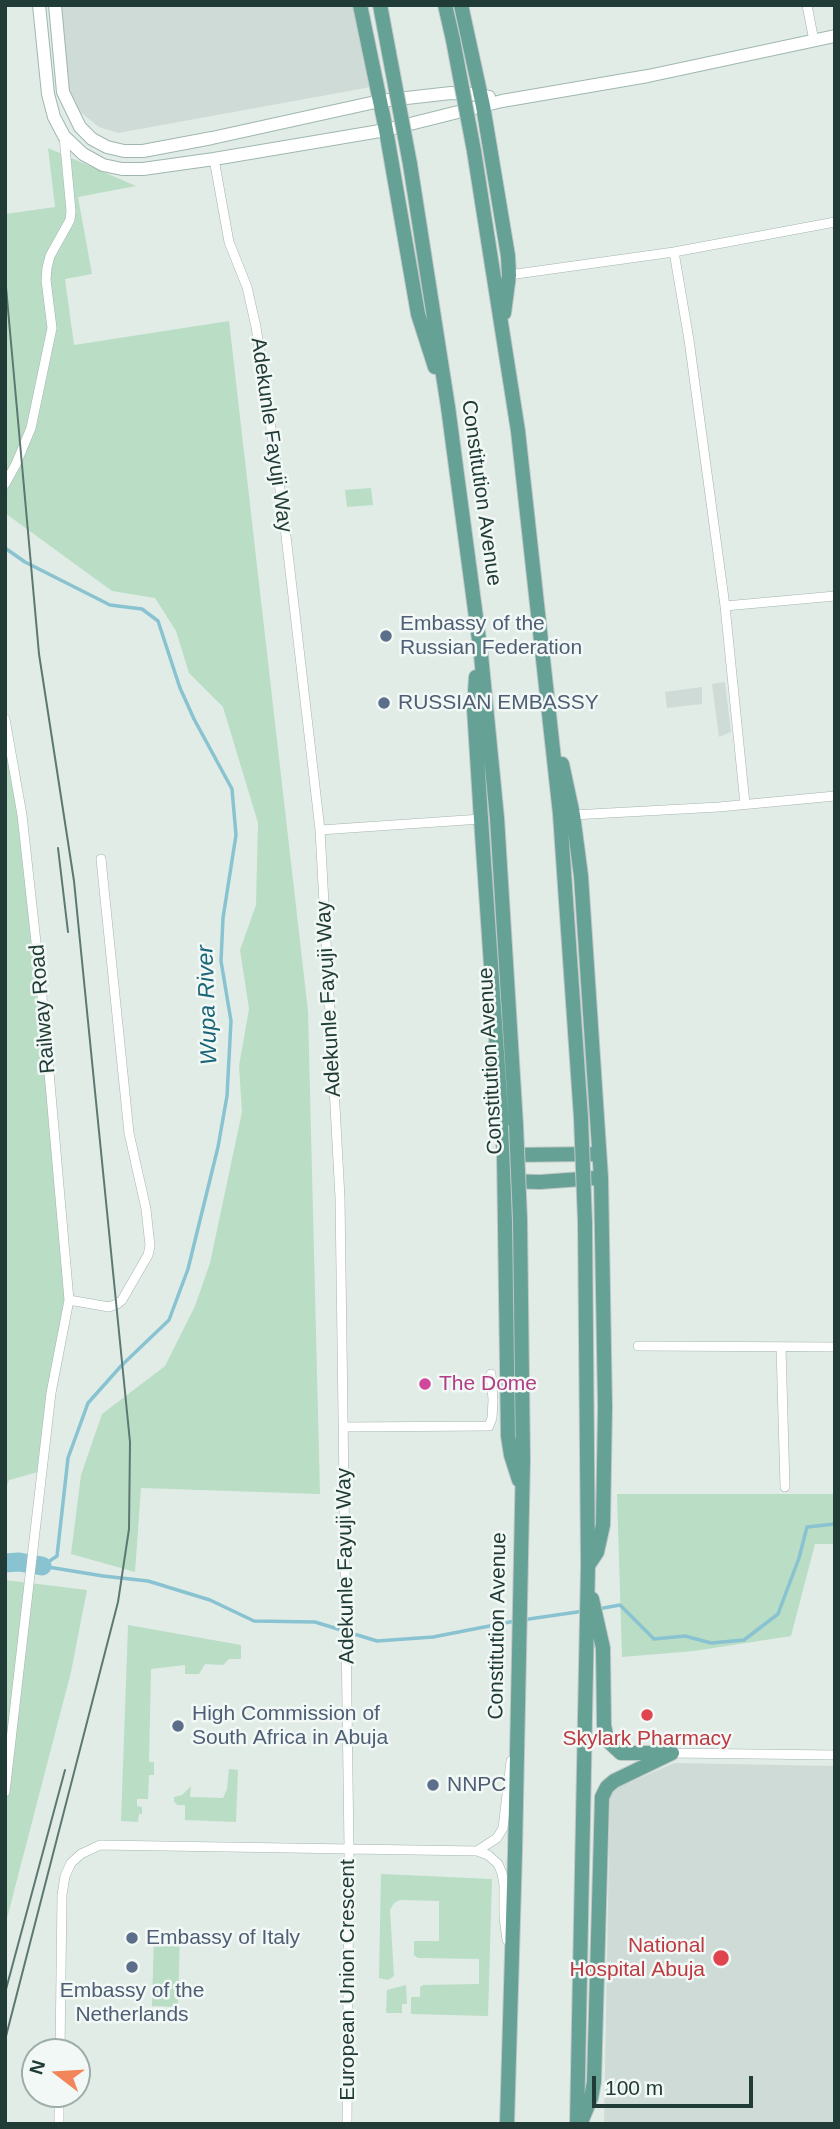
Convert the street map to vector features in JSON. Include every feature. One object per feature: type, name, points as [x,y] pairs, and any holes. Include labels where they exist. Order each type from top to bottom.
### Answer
[{"type":"main road","points":[[360,5],[386,130],[418,314],[448,407]]},
{"type":"main road","name":"Constitution Avenue","points":[[380,5],[410,164],[448,407],[481,655],[498,818],[516,1125],[523,1334],[523,1493],[507,2124]]},
{"type":"main road","name":"Constitution Avenue","points":[[445,5],[474,151],[518,431],[560,814],[581,1118],[585,1222],[588,1565],[579,2124]]},
{"type":"main road","points":[[461,5],[482,100],[509,275],[502,329]]},
{"type":"main road","points":[[481,655],[474,708],[504,1155],[508,1436],[523,1493]]},
{"type":"main road","points":[[545,687],[573,815],[581,876],[601,1178],[606,1407],[603,1525],[597,1552],[588,1565]]},
{"type":"main road","points":[[504,1155],[599,1153]]},
{"type":"main road","points":[[505,1181],[601,1178]]},
{"type":"main road","points":[[587,1580],[603,1648],[606,1735],[609,1744],[626,1753],[672,1753]]},
{"type":"main road","points":[[579,2124],[591,2098],[594,2082],[603,1797],[607,1787],[614,1781],[672,1753]]},
{"type":"street","points":[[40,5],[48,94],[54,117],[64,136],[83,153],[103,165],[143,169],[386,130],[482,100]]},
{"type":"street","points":[[55,5],[63,92],[80,127],[92,139],[107,147],[143,151],[380,100],[451,93],[482,100],[502,101],[648,76],[835,36]]},
{"type":"street","points":[[807,5],[814,41]]},
{"type":"street","points":[[5,484],[31,428],[52,328],[47,268],[50,256],[70,220],[71,211],[64,136]]},
{"type":"street","name":"Adekunle Fayuji Way","points":[[214,159],[229,242],[240,263],[256,327],[283,510],[320,830],[340,1198],[349,1849]]},
{"type":"street","points":[[509,275],[674,252],[835,222]]},
{"type":"street","points":[[674,252],[691,352],[725,606],[744,804]]},
{"type":"street","points":[[725,606],[835,596]]},
{"type":"street","name":"Railway Road","points":[[5,719],[22,816],[44,1015],[69,1300],[51,1393],[5,1792]]},
{"type":"street","points":[[573,815],[835,796]]},
{"type":"street","points":[[320,830],[481,819]]},
{"type":"street","points":[[69,1300],[109,1307],[117,1304],[122,1300],[150,1247],[146,1209],[129,1133],[101,859]]},
{"type":"street","points":[[638,1346],[835,1347]]},
{"type":"street","points":[[781,1347],[785,1486]]},
{"type":"street","points":[[344,1427],[489,1426],[493,1409],[491,1374]]},
{"type":"street","points":[[477,1851],[497,1838],[503,1828],[511,1762],[517,1742]]},
{"type":"street","points":[[672,1753],[835,1755]]},
{"type":"street","name":"European Union Crescent","points":[[60,2038],[62,1895],[71,1863],[82,1854],[100,1845],[109,1844],[349,1849],[347,2124]]},
{"type":"street","points":[[349,1849],[477,1851],[488,1855],[498,1864],[502,1873],[504,1917],[511,1964]]},
{"type":"shaded area","points":[[61,5],[354,5],[371,87],[118,133],[99,127],[79,111],[69,91]]},
{"type":"shaded area","points":[[725,682],[731,732],[719,737],[712,684]]},
{"type":"shaded area","points":[[702,687],[702,704],[667,708],[665,692]]},
{"type":"shaded area","name":"National Hospital Abuja","points":[[674,1763],[835,1766],[835,2124],[604,2124],[610,1791]]},
{"type":"green space","points":[[48,148],[136,186],[78,197],[92,274],[65,279],[74,345],[229,321],[308,1011],[320,1494],[141,1488],[135,1572],[71,1554],[81,1475],[102,1414],[165,1366],[195,1306],[210,1263],[242,1112],[239,1066],[249,1009],[240,950],[256,905],[258,823],[223,707],[189,673],[176,631],[155,598],[112,591],[5,513],[5,214],[55,207]]},
{"type":"green space","points":[[371,488],[373,505],[347,507],[345,490]]},
{"type":"green space","points":[[5,719],[22,815],[69,1300],[42,1471],[9,1480],[5,1490]]},
{"type":"green space","points":[[617,1494],[835,1494],[835,1544],[815,1544],[791,1636],[694,1651],[622,1657]]},
{"type":"green space","points":[[5,1580],[87,1590],[71,1672],[5,1926]]},
{"type":"green space","points":[[128,1625],[241,1645],[241,1659],[229,1659],[223,1665],[205,1664],[199,1674],[185,1674],[185,1665],[151,1669],[149,1762],[154,1762],[154,1775],[149,1775],[148,1799],[137,1799],[137,1806],[142,1807],[138,1822],[121,1821]]},
{"type":"green space","points":[[229,1769],[238,1770],[236,1822],[185,1820],[185,1805],[177,1805],[174,1797],[182,1795],[191,1786],[190,1797],[223,1798]]},
{"type":"green space","points":[[381,1874],[492,1879],[488,2016],[411,2014],[411,1997],[420,1997],[420,1987],[423,1985],[479,1984],[479,1959],[418,1958],[414,1955],[414,1941],[439,1941],[439,1901],[400,1900],[394,1903],[390,1910],[394,1976],[388,1980],[379,1978]]},
{"type":"green space","points":[[154,1931],[180,1931],[178,2007],[152,2006]]},
{"type":"green space","points":[[406,1985],[407,2004],[402,2004],[402,2013],[386,2013],[387,1990]]},
{"type":"waterway","name":"Wupa River","points":[[5,548],[25,562],[110,605],[142,609],[158,621],[180,688],[232,789],[236,835],[223,918],[221,961],[231,1021],[227,1096],[218,1147],[188,1269],[169,1320],[121,1366],[88,1403],[68,1458],[57,1556],[42,1566]]},
{"type":"waterway","points":[[598,1609],[620,1605],[654,1639],[685,1636],[711,1643],[744,1640],[778,1614],[799,1558],[807,1527],[835,1524]]},
{"type":"waterway","points":[[5,1563],[19,1562],[42,1566]]},
{"type":"waterway","points":[[42,1566],[148,1581],[210,1600],[254,1621],[315,1622],[377,1641],[433,1637],[515,1621]]},
{"type":"waterway","points":[[522,1620],[584,1611]]},
{"type":"tram line","points":[[5,276],[39,654],[74,881],[130,1442],[129,1529],[118,1602],[5,2040]]},
{"type":"tram line","points":[[58,848],[68,932]]},
{"type":"tram line","points":[[5,1993],[65,1770]]},
{"type":"place","name":"Embassy of the Russian Federation","points":[[386,636]]},
{"type":"place","name":"RUSSIAN EMBASSY","points":[[384,703]]},
{"type":"place","name":"The Dome","points":[[425,1384]]},
{"type":"place","name":"Skylark Pharmacy","points":[[647,1715]]},
{"type":"place","name":"High Commission of South Africa in Abuja","points":[[178,1726]]},
{"type":"place","name":"NNPC","points":[[433,1785]]},
{"type":"place","name":"Embassy of Italy","points":[[132,1938]]},
{"type":"place","name":"National Hospital Abuja","points":[[721,1958]]},
{"type":"place","name":"Embassy of the Netherlands","points":[[132,1967]]}]
